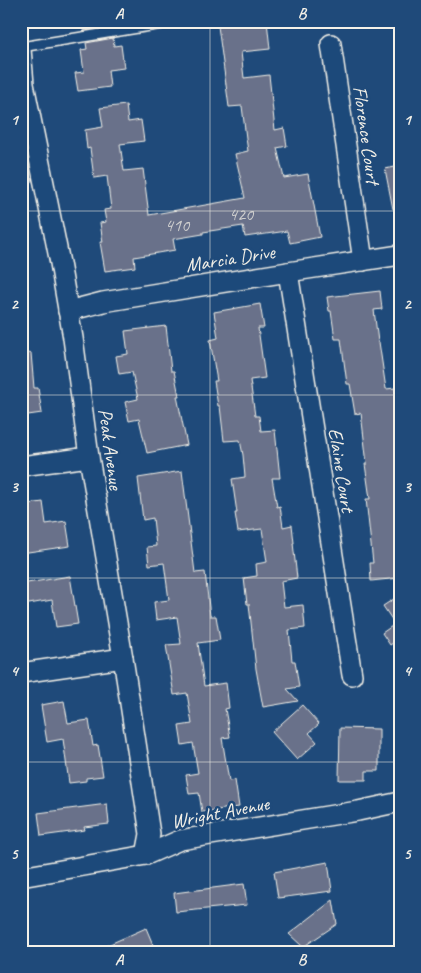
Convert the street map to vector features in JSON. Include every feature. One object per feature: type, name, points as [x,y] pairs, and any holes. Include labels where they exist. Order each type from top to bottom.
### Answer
[{"type":"street","name":"Florence Court","points":[[331,44],[362,261]]},
{"type":"street","name":"Peak Avenue","points":[[21,48],[24,84],[73,338],[89,457],[123,658],[150,834],[146,855]]},
{"type":"street","name":"Marcia Drive","points":[[68,311],[102,302],[400,255]]},
{"type":"street","name":"Elaine Court","points":[[288,272],[352,675]]},
{"type":"street","points":[[21,466],[89,457]]},
{"type":"street","points":[[21,673],[123,658]]},
{"type":"street","name":"Wright Avenue","points":[[21,877],[146,855],[180,840],[358,811],[400,802]]},
{"type":"lane","points":[[21,48],[181,21]]},
{"type":"building","points":[[82,21],[110,21],[111,26],[84,30]]},
{"type":"building","points":[[267,21],[270,49],[241,52],[244,78],[269,75],[275,130],[284,128],[287,146],[277,148],[284,178],[308,174],[320,237],[290,243],[287,231],[245,237],[243,226],[203,232],[203,234],[173,239],[175,250],[134,257],[135,267],[105,271],[100,242],[103,242],[100,223],[106,222],[104,210],[111,209],[107,176],[94,178],[90,148],[87,149],[85,130],[103,127],[100,108],[126,105],[128,122],[141,120],[144,141],[120,144],[124,171],[143,169],[149,215],[245,198],[235,154],[248,151],[242,106],[229,107],[218,26]]},
{"type":"building","points":[[113,38],[114,46],[121,45],[124,68],[108,70],[110,87],[78,91],[75,73],[84,72],[81,50],[87,49],[86,43]]},
{"type":"building","points":[[400,166],[400,209],[393,209],[385,169]]},
{"type":"building","points":[[380,291],[382,309],[374,310],[378,342],[386,389],[395,388],[400,436],[400,466],[397,466],[400,484],[400,578],[371,581],[370,563],[373,563],[366,499],[370,499],[361,413],[355,414],[350,384],[347,384],[341,339],[335,339],[327,297]]},
{"type":"building","points":[[260,304],[264,328],[258,328],[265,378],[250,380],[255,416],[259,416],[261,431],[275,430],[280,478],[272,478],[277,507],[280,506],[283,527],[292,525],[297,578],[281,581],[284,607],[303,605],[305,628],[289,630],[292,661],[295,661],[299,687],[287,689],[298,701],[263,707],[244,578],[257,576],[256,564],[267,562],[262,529],[238,532],[232,479],[245,477],[243,455],[240,440],[224,441],[220,406],[218,406],[214,381],[217,381],[210,340],[218,338],[214,312]]},
{"type":"building","points":[[166,326],[171,371],[174,371],[187,445],[147,453],[139,419],[129,421],[125,402],[138,399],[132,372],[119,374],[116,356],[128,354],[125,331]]},
{"type":"building","points":[[31,353],[34,388],[38,388],[42,413],[21,416],[21,354]]},
{"type":"building","points":[[182,471],[195,573],[205,572],[210,616],[216,616],[220,640],[198,643],[204,686],[226,683],[229,708],[225,709],[230,737],[222,738],[229,781],[235,780],[239,807],[202,812],[199,793],[189,794],[186,775],[198,773],[193,743],[182,745],[179,726],[192,724],[187,693],[174,695],[166,645],[181,644],[177,617],[156,620],[154,602],[169,600],[164,563],[149,565],[147,547],[156,546],[153,518],[143,520],[138,478]]},
{"type":"building","points":[[43,502],[46,524],[66,521],[70,546],[21,553],[21,505]]},
{"type":"building","points":[[70,576],[78,624],[56,627],[52,600],[23,605],[21,584]]},
{"type":"building","points":[[400,595],[400,638],[390,645],[382,633],[395,624],[383,606]]},
{"type":"building","points":[[64,701],[68,723],[89,720],[93,746],[98,745],[103,776],[69,783],[63,739],[47,742],[41,705]]},
{"type":"building","points":[[302,705],[319,724],[309,733],[317,742],[297,760],[272,732]]},
{"type":"building","points":[[340,728],[379,729],[379,771],[366,771],[366,780],[339,780]]},
{"type":"building","points":[[107,804],[109,824],[84,827],[85,830],[41,836],[38,813]]},
{"type":"building","points":[[328,862],[332,891],[278,898],[274,872]]},
{"type":"building","points":[[244,884],[247,905],[176,912],[174,893]]},
{"type":"building","points":[[333,900],[337,924],[303,947],[289,934]]},
{"type":"building","points":[[146,928],[154,947],[144,952],[92,952]]}]
